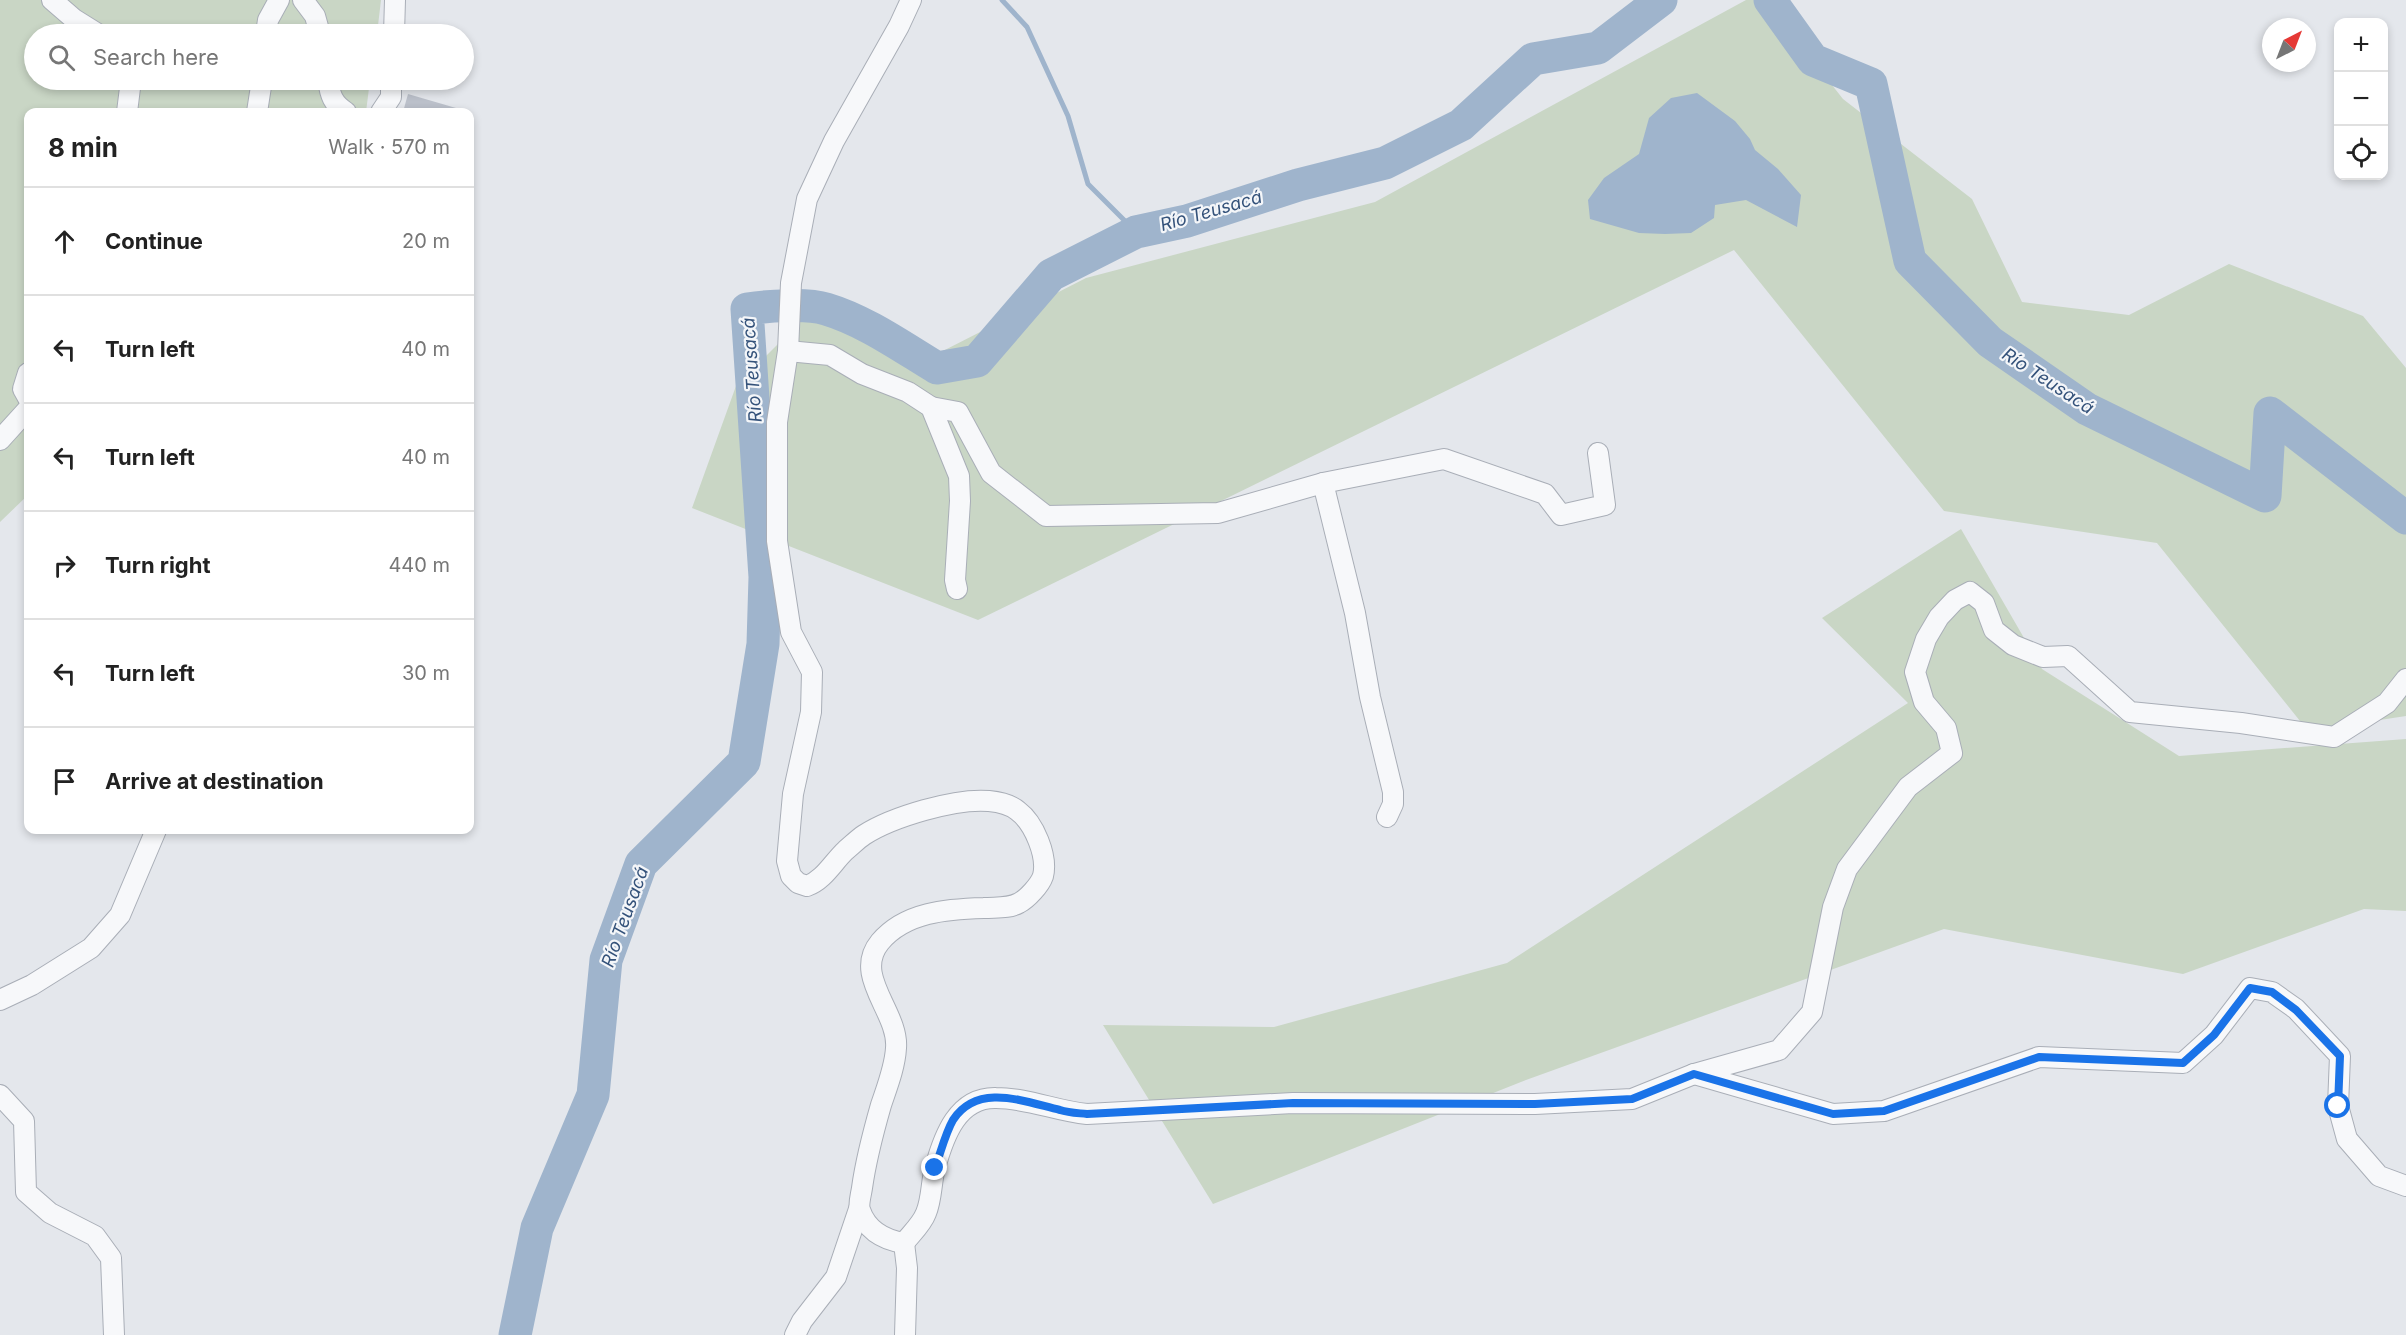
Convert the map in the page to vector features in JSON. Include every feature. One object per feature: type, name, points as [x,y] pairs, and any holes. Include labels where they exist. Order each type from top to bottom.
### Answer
[{"type":"street","points":[[52,0],[82,24]]},
{"type":"street","points":[[267,24],[279,0]]},
{"type":"street","points":[[303,0],[315,16],[317,24]]},
{"type":"street","points":[[394,24],[395,0]]},
{"type":"street","points":[[795,1335],[802,1321],[836,1277],[859,1209],[867,1152],[896,1047],[895,1028],[872,978],[872,960],[878,944],[895,926],[946,909],[1006,907],[1021,902],[1034,890],[1043,876],[1038,836],[1019,811],[1005,803],[987,800],[956,803],[912,813],[864,835],[807,886],[798,883],[791,876],[787,861],[793,794],[811,712],[812,688],[812,672],[791,632],[777,541],[777,422],[788,351],[791,283],[807,199],[834,141],[899,26],[911,0]]},
{"type":"street","points":[[128,108],[130,90]]},
{"type":"street","points":[[258,108],[260,90]]},
{"type":"street","points":[[330,90],[331,97],[339,108]]},
{"type":"street","points":[[788,351],[830,355],[862,374],[908,392],[931,407],[958,412],[991,473],[1046,516],[1218,513],[1323,483],[1444,459],[1545,494],[1562,514],[1605,505],[1598,453]]},
{"type":"street","points":[[931,407],[959,476],[960,501],[955,580],[957,590]]},
{"type":"street","points":[[0,440],[24,413]]},
{"type":"street","points":[[1323,483],[1355,613],[1370,697],[1393,792],[1393,804],[1387,817]]},
{"type":"street","points":[[905,1335],[907,1268],[904,1243],[926,1214],[935,1168],[954,1119],[970,1103],[980,1098],[1021,1099],[1062,1111],[1087,1114],[1293,1103],[1535,1104],[1632,1099],[1694,1074],[1779,1050],[1812,1012],[1833,907],[1847,869],[1908,787],[1953,753],[1946,728],[1924,702],[1915,672],[1926,639],[1939,617],[1955,600],[1970,592],[1984,603],[1994,630],[2013,645],[2043,657],[2068,656],[2130,712],[2241,723],[2334,737],[2387,703],[2406,679]]},
{"type":"street","points":[[0,1000],[33,985],[91,948],[120,915],[154,834]]},
{"type":"street","points":[[1694,1074],[1833,1114],[1884,1111],[2039,1057],[2183,1063],[2214,1035],[2250,988],[2272,992],[2296,1010],[2340,1056],[2338,1106],[2347,1139],[2379,1176],[2406,1186]]},
{"type":"street","points":[[0,1095],[24,1120],[27,1192],[50,1213],[95,1236],[111,1258],[114,1335]]},
{"type":"street","points":[[859,1209],[879,1235],[887,1240],[904,1243]]},
{"type":"green space","points":[[0,0],[381,0],[378,24],[24,24],[24,90],[369,90],[366,108],[24,108],[24,499],[0,522]]},
{"type":"green space","points":[[1746,0],[1765,0],[1843,99],[1972,199],[2022,302],[2129,315],[2229,264],[2363,316],[2406,368],[2406,716],[2308,731],[2157,543],[1944,511],[1734,250],[978,620],[692,508],[736,386],[822,300],[933,356],[1086,278],[1375,202]]},
{"type":"green space","points":[[1961,529],[2042,669],[2179,756],[2406,739],[2406,911],[2364,909],[2183,974],[1944,929],[1526,1080],[1213,1204],[1103,1025],[1274,1027],[1507,963],[1908,703],[1822,618]]},
{"type":"water","points":[[1697,93],[1735,121],[1750,139],[1755,150],[1778,169],[1801,195],[1797,227],[1746,200],[1715,205],[1714,218],[1691,233],[1639,233],[1590,219],[1588,200],[1604,178],[1639,154],[1649,118],[1671,98]]},
{"type":"building","points":[[408,94],[456,108],[404,108]]},
{"type":"waterway","points":[[1002,0],[1027,27],[1068,116],[1088,184],[1136,232]]},
{"type":"waterway","name":"Río Teusacá","points":[[515,1335],[537,1228],[593,1095],[606,960],[641,864],[744,762],[763,644],[765,577],[747,309],[787,306],[818,307],[841,314],[869,327],[937,368],[977,361],[1051,275],[1136,232],[1187,221],[1298,185],[1385,163],[1461,125],[1533,59],[1598,48],[1661,0]]},
{"type":"waterway","name":"Río Teusacá","points":[[1770,0],[1813,60],[1871,84],[1910,261],[1990,342],[2087,409],[2265,496],[2270,413],[2406,518]]},
{"type":"route","points":[[935,1168],[954,1119],[970,1103],[980,1098],[1021,1099],[1062,1111],[1087,1114],[1293,1103],[1535,1104],[1632,1099],[1694,1074],[1833,1114],[1884,1111],[2039,1057],[2183,1063],[2214,1035],[2250,988],[2272,992],[2296,1010],[2340,1056],[2338,1106]]}]
